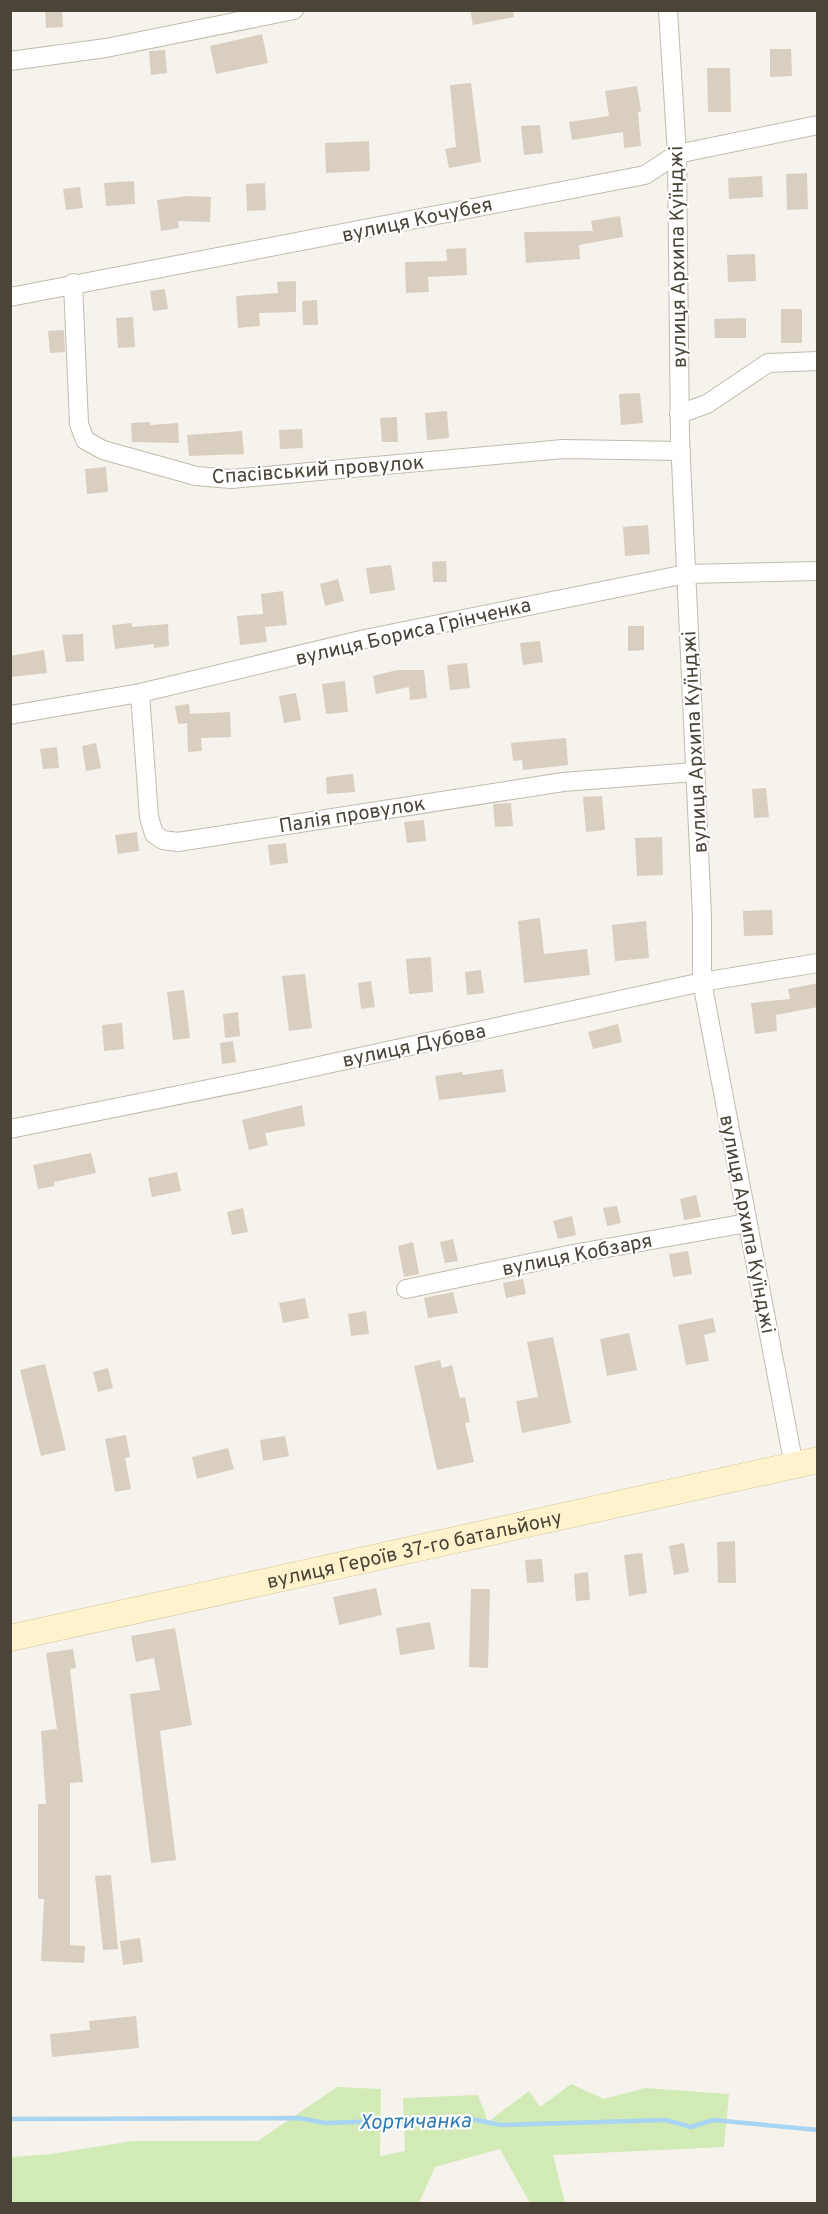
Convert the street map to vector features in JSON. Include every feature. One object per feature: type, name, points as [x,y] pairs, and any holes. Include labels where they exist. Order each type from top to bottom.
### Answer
[{"type":"street","points":[[10,61],[106,48],[294,10]]},
{"type":"street","name":"вулиця Архипа Куїнджі","points":[[668,10],[677,154],[679,414],[702,916],[702,982],[747,1223],[806,1463]]},
{"type":"street","name":"вулиця Кочубея","points":[[10,297],[73,283],[366,231],[465,208],[645,175],[677,154],[818,125]]},
{"type":"street","name":"Спасівський провулок","points":[[73,283],[79,424],[84,440],[103,450],[196,476],[231,479],[563,449],[681,451]]},
{"type":"street","points":[[679,414],[707,404],[768,363],[818,362]]},
{"type":"street","name":"вулиця Бориса Грінченка","points":[[10,716],[140,693],[365,639],[686,574],[818,571]]},
{"type":"street","name":"Палія провулок","points":[[140,693],[149,817],[154,834],[167,841],[178,843],[563,782],[694,772]]},
{"type":"street","name":"вулиця Дубова","points":[[10,1129],[273,1076],[702,982],[818,963]]},
{"type":"street","name":"вулиця Кобзаря","points":[[406,1289],[573,1254],[747,1223]]},
{"type":"street","name":"вулиця Героїв 37-го батальйону","points":[[10,1638],[806,1463]]},
{"type":"green space","points":[[571,2084],[604,2099],[645,2088],[729,2094],[724,2147],[553,2155],[565,2203],[530,2203],[500,2149],[435,2167],[419,2203],[11,2203],[11,2157],[51,2154],[133,2141],[258,2141],[337,2087],[381,2089],[380,2156],[405,2151],[403,2098],[478,2095],[488,2122],[529,2091],[540,2107]]},
{"type":"building","points":[[45,10],[62,10],[63,27],[46,28]]},
{"type":"building","points":[[470,10],[513,10],[514,17],[473,25]]},
{"type":"building","points":[[262,34],[268,63],[216,74],[210,46]]},
{"type":"building","points":[[770,49],[791,49],[792,76],[770,77]]},
{"type":"building","points":[[165,50],[167,73],[151,75],[149,51]]},
{"type":"building","points":[[707,68],[730,68],[731,112],[708,112]]},
{"type":"building","points":[[471,83],[481,162],[449,168],[445,149],[456,147],[450,85]]},
{"type":"building","points":[[637,86],[641,111],[638,112],[641,146],[624,148],[623,132],[572,140],[569,122],[609,116],[605,91]]},
{"type":"building","points":[[540,125],[543,153],[524,155],[521,126]]},
{"type":"building","points":[[369,141],[370,171],[326,173],[325,143]]},
{"type":"building","points":[[807,173],[808,209],[787,210],[786,174]]},
{"type":"building","points":[[762,176],[763,197],[729,199],[728,178]]},
{"type":"building","points":[[134,181],[135,204],[106,206],[104,183]]},
{"type":"building","points":[[265,183],[266,210],[247,211],[246,184]]},
{"type":"building","points":[[80,187],[83,208],[66,210],[63,189]]},
{"type":"building","points":[[188,196],[211,197],[210,222],[178,221],[179,228],[161,231],[157,200]]},
{"type":"building","points":[[620,216],[623,237],[579,245],[580,259],[526,263],[524,232],[593,231],[591,221]]},
{"type":"building","points":[[466,248],[467,275],[428,277],[429,292],[406,293],[405,262],[447,261],[446,249]]},
{"type":"building","points":[[755,254],[756,281],[728,282],[727,255]]},
{"type":"building","points":[[296,281],[296,312],[259,313],[260,326],[238,328],[236,296],[278,293],[277,282]]},
{"type":"building","points":[[165,289],[168,309],[153,311],[150,291]]},
{"type":"building","points":[[317,300],[318,325],[303,325],[302,301]]},
{"type":"building","points":[[781,309],[802,309],[802,343],[781,343]]},
{"type":"building","points":[[133,317],[135,347],[118,348],[116,318]]},
{"type":"building","points":[[746,318],[746,338],[715,338],[714,319]]},
{"type":"building","points":[[64,330],[65,352],[50,353],[48,331]]},
{"type":"building","points":[[640,393],[643,423],[621,425],[619,394]]},
{"type":"building","points":[[447,411],[449,438],[427,440],[425,413]]},
{"type":"building","points":[[397,417],[398,442],[382,442],[380,418]]},
{"type":"building","points":[[150,422],[150,425],[178,423],[179,443],[132,442],[131,423]]},
{"type":"building","points":[[302,429],[303,448],[280,449],[279,430]]},
{"type":"building","points":[[242,431],[244,454],[189,456],[187,435]]},
{"type":"building","points":[[106,467],[108,492],[87,494],[85,469]]},
{"type":"building","points":[[648,525],[650,554],[625,556],[623,527]]},
{"type":"building","points":[[446,561],[447,582],[433,582],[432,562]]},
{"type":"building","points":[[391,565],[395,590],[370,594],[366,568]]},
{"type":"building","points":[[338,579],[344,601],[325,606],[320,584]]},
{"type":"building","points":[[283,591],[287,625],[265,627],[267,642],[240,645],[237,616],[263,614],[261,594]]},
{"type":"building","points":[[132,623],[132,627],[168,624],[169,646],[154,648],[154,644],[115,649],[112,625]]},
{"type":"building","points":[[628,626],[644,626],[644,650],[628,651]]},
{"type":"building","points":[[83,634],[84,661],[66,662],[62,635]]},
{"type":"building","points":[[540,641],[543,662],[523,665],[520,643]]},
{"type":"building","points":[[44,650],[47,673],[10,677],[10,656]]},
{"type":"building","points":[[467,663],[470,688],[450,690],[447,665]]},
{"type":"building","points":[[397,670],[424,670],[427,698],[410,700],[409,687],[376,694],[373,676]]},
{"type":"building","points":[[345,681],[348,712],[326,714],[322,684]]},
{"type":"building","points":[[296,693],[301,720],[284,723],[279,696]]},
{"type":"building","points":[[189,704],[190,714],[230,712],[231,737],[201,738],[202,751],[188,752],[187,723],[178,724],[175,706]]},
{"type":"building","points":[[566,738],[568,765],[523,770],[522,760],[513,761],[511,743]]},
{"type":"building","points":[[96,743],[101,768],[86,771],[82,746]]},
{"type":"building","points":[[57,747],[59,768],[43,769],[40,749]]},
{"type":"building","points":[[353,774],[355,792],[327,794],[326,777]]},
{"type":"building","points":[[766,788],[769,817],[754,818],[752,789]]},
{"type":"building","points":[[602,796],[605,830],[586,832],[583,797]]},
{"type":"building","points":[[511,803],[513,826],[495,827],[493,804]]},
{"type":"building","points":[[424,820],[426,841],[407,843],[404,822]]},
{"type":"building","points":[[137,832],[139,851],[118,854],[115,835]]},
{"type":"building","points":[[662,837],[663,875],[637,876],[635,838]]},
{"type":"building","points":[[286,843],[288,863],[270,865],[268,845]]},
{"type":"building","points":[[772,910],[773,935],[744,936],[743,911]]},
{"type":"building","points":[[540,918],[544,954],[587,949],[590,975],[524,983],[518,921]]},
{"type":"building","points":[[646,921],[649,958],[615,961],[612,925]]},
{"type":"building","points":[[431,957],[433,992],[409,994],[406,959]]},
{"type":"building","points":[[481,970],[484,993],[467,995],[465,972]]},
{"type":"building","points":[[305,974],[312,1028],[289,1031],[282,976]]},
{"type":"building","points":[[371,981],[375,1007],[361,1009],[358,983]]},
{"type":"building","points":[[818,983],[818,1007],[776,1015],[777,1031],[755,1034],[751,1003],[790,999],[788,989]]},
{"type":"building","points":[[184,990],[190,1038],[173,1040],[167,992]]},
{"type":"building","points":[[238,1012],[240,1036],[225,1038],[223,1014]]},
{"type":"building","points":[[122,1023],[124,1049],[104,1051],[102,1025]]},
{"type":"building","points":[[618,1024],[622,1042],[593,1049],[588,1032]]},
{"type":"building","points":[[233,1041],[236,1062],[222,1064],[220,1043]]},
{"type":"building","points":[[503,1069],[506,1092],[439,1100],[435,1076],[462,1072],[463,1075]]},
{"type":"building","points":[[302,1105],[305,1126],[265,1133],[268,1145],[249,1150],[242,1120]]},
{"type":"building","points":[[91,1153],[96,1173],[54,1182],[54,1186],[38,1189],[33,1165]]},
{"type":"building","points":[[177,1172],[181,1191],[152,1197],[148,1178]]},
{"type":"building","points":[[696,1195],[701,1217],[684,1220],[680,1199]]},
{"type":"building","points":[[617,1206],[621,1223],[607,1226],[603,1208]]},
{"type":"building","points":[[243,1208],[248,1232],[232,1235],[227,1212]]},
{"type":"building","points":[[572,1216],[576,1235],[558,1239],[553,1221]]},
{"type":"building","points":[[453,1239],[458,1261],[445,1263],[440,1242]]},
{"type":"building","points":[[413,1242],[419,1274],[404,1277],[398,1246]]},
{"type":"building","points":[[688,1251],[692,1274],[673,1277],[669,1254]]},
{"type":"building","points":[[523,1279],[526,1294],[506,1298],[503,1283]]},
{"type":"building","points":[[453,1292],[458,1313],[428,1318],[424,1298]]},
{"type":"building","points":[[305,1298],[309,1318],[283,1323],[279,1303]]},
{"type":"building","points":[[366,1311],[369,1334],[351,1336],[348,1314]]},
{"type":"building","points":[[713,1318],[716,1332],[704,1335],[709,1361],[686,1365],[678,1325]]},
{"type":"building","points":[[629,1333],[637,1370],[607,1376],[600,1339]]},
{"type":"building","points":[[553,1337],[571,1423],[522,1433],[516,1401],[538,1397],[527,1342]]},
{"type":"building","points":[[440,1360],[442,1368],[452,1365],[460,1398],[465,1397],[470,1422],[465,1423],[474,1462],[437,1470],[414,1366]]},
{"type":"building","points":[[45,1364],[66,1450],[41,1456],[20,1370]]},
{"type":"building","points":[[108,1368],[113,1388],[98,1392],[93,1372]]},
{"type":"building","points":[[126,1435],[130,1457],[125,1458],[131,1489],[115,1492],[105,1439]]},
{"type":"building","points":[[285,1436],[289,1456],[263,1461],[260,1440]]},
{"type":"building","points":[[228,1448],[234,1469],[197,1479],[192,1457]]},
{"type":"building","points":[[735,1541],[736,1583],[718,1583],[717,1542]]},
{"type":"building","points":[[684,1543],[689,1572],[674,1575],[669,1546]]},
{"type":"building","points":[[642,1553],[647,1593],[629,1596],[624,1555]]},
{"type":"building","points":[[542,1559],[544,1582],[527,1583],[525,1560]]},
{"type":"building","points":[[588,1572],[590,1600],[576,1601],[574,1574]]},
{"type":"building","points":[[376,1588],[382,1615],[339,1625],[333,1597]]},
{"type":"building","points":[[471,1589],[490,1589],[488,1668],[469,1667]]},
{"type":"building","points":[[430,1622],[435,1649],[400,1655],[396,1628]]},
{"type":"building","points":[[175,1628],[192,1725],[160,1731],[176,1860],[151,1863],[130,1694],[160,1690],[154,1658],[136,1662],[131,1636]]},
{"type":"building","points":[[73,1649],[76,1668],[70,1669],[83,1782],[70,1783],[70,1945],[85,1946],[84,1963],[41,1961],[44,1899],[38,1899],[38,1804],[46,1804],[41,1731],[57,1729],[46,1653]]},
{"type":"building","points":[[111,1875],[118,1949],[103,1950],[95,1876]]},
{"type":"building","points":[[140,1938],[143,1962],[123,1965],[120,1941]]},
{"type":"building","points":[[136,2016],[139,2048],[52,2057],[50,2034],[90,2030],[89,2021]]},
{"type":"waterway","name":"Хортичанка","points":[[10,2119],[299,2118],[325,2123],[385,2121],[435,2125],[471,2119],[501,2125],[666,2120],[691,2127],[713,2120],[818,2130]]}]
